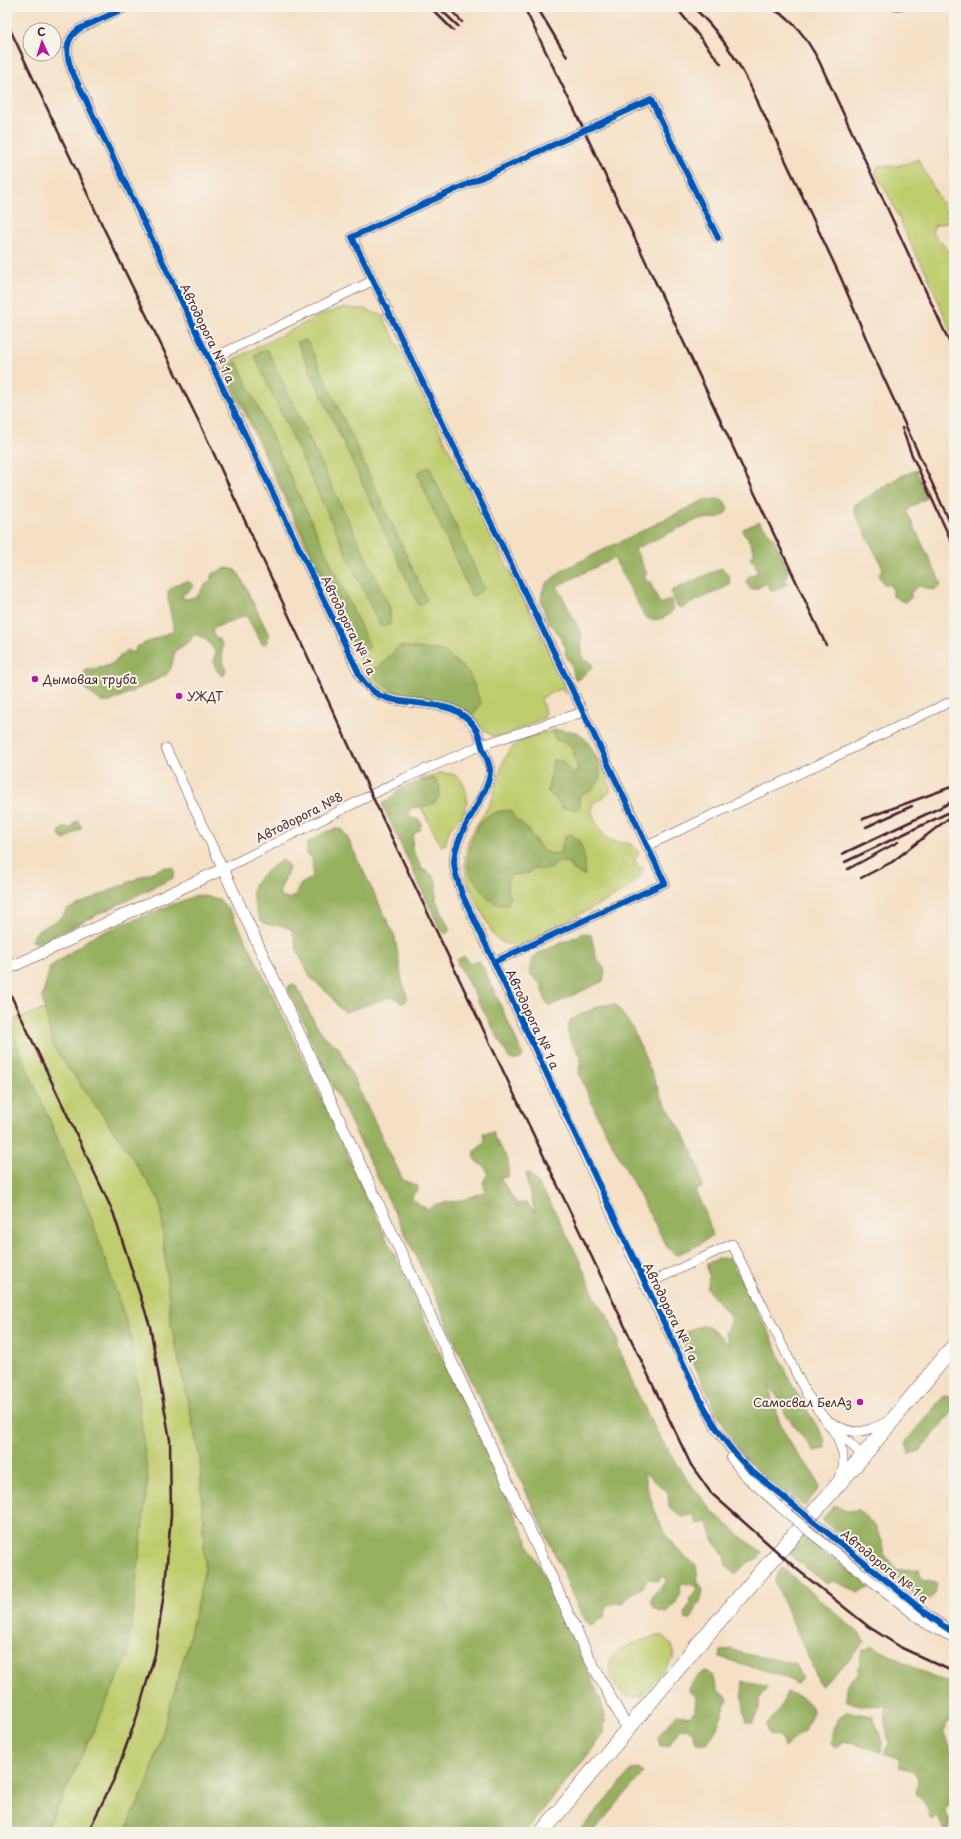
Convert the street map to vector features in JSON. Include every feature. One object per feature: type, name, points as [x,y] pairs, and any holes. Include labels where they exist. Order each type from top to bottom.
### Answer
[{"type":"highway","points":[[542,1832],[695,1648],[893,1420],[954,1346]]},
{"type":"street","name":"Автодорога № 1 а","points":[[127,7],[79,29],[72,34],[68,42],[67,55],[74,76],[361,678],[369,688],[378,694],[393,699],[438,705],[456,710],[470,721],[477,732],[490,769],[488,783],[459,836],[454,862],[462,894],[645,1285],[716,1429],[732,1452],[749,1469],[932,1618],[954,1633]]},
{"type":"street","points":[[494,962],[665,883],[352,237],[651,100],[718,238]]},
{"type":"street","points":[[209,360],[372,281]]},
{"type":"street","points":[[647,846],[954,700]]},
{"type":"street","name":"Автодорога №8","points":[[7,970],[223,869],[405,778],[482,745],[583,712]]},
{"type":"street","points":[[166,748],[587,1654],[628,1730]]},
{"type":"street","points":[[645,1285],[732,1244],[806,1393],[837,1436],[843,1454],[843,1468],[834,1488]]},
{"type":"street","points":[[822,1417],[844,1430],[863,1432],[893,1420]]},
{"type":"street","points":[[822,1417],[862,1456]]},
{"type":"street","points":[[716,1429],[729,1455],[744,1475],[781,1508],[926,1624],[954,1638]]},
{"type":"green space","points":[[918,159],[949,216],[950,221],[934,226],[932,233],[947,249],[954,253],[954,339],[927,274],[914,251],[889,196],[875,173],[879,165],[899,165]]},
{"type":"green space","points":[[342,308],[364,309],[383,316],[563,679],[566,694],[562,688],[541,698],[545,713],[544,718],[503,736],[493,736],[486,732],[473,717],[457,707],[387,694],[369,678],[225,371],[228,364],[234,359],[323,314]]},
{"type":"green space","points":[[307,340],[427,600],[419,606],[297,342]]},
{"type":"green space","points":[[267,349],[390,608],[390,625],[380,626],[254,355]]},
{"type":"green space","points":[[237,362],[370,647],[359,654],[226,368]]},
{"type":"green space","points":[[429,466],[484,589],[472,597],[417,473]]},
{"type":"green space","points":[[916,470],[927,498],[912,506],[907,512],[941,585],[934,590],[919,586],[911,592],[911,598],[904,602],[893,596],[891,586],[883,583],[879,575],[883,568],[854,511],[855,505],[899,477]]},
{"type":"green space","points":[[718,499],[724,501],[728,508],[725,515],[716,518],[699,519],[635,549],[647,574],[644,576],[647,582],[650,582],[660,604],[671,599],[673,603],[672,605],[674,609],[665,617],[652,620],[645,617],[614,558],[557,586],[581,633],[582,656],[584,661],[590,661],[593,666],[580,679],[575,679],[572,664],[566,655],[566,648],[555,629],[548,622],[541,602],[542,592],[546,584],[563,570],[704,500]]},
{"type":"green space","points":[[759,522],[773,537],[788,570],[785,579],[788,583],[775,591],[771,590],[766,583],[756,589],[750,589],[746,582],[748,577],[758,572],[754,562],[750,559],[752,555],[755,554],[747,536],[743,533],[743,529]]},
{"type":"green space","points":[[227,568],[235,570],[239,574],[269,635],[268,642],[262,644],[246,615],[214,628],[212,633],[222,643],[222,657],[226,670],[222,676],[214,665],[216,653],[212,646],[200,636],[193,635],[190,641],[175,651],[171,668],[166,675],[110,702],[102,702],[85,689],[85,669],[105,667],[116,661],[126,651],[128,650],[133,653],[135,652],[136,647],[173,631],[168,601],[168,591],[177,584],[188,581],[193,587],[183,595],[182,598],[188,599],[199,595],[202,588],[211,580],[214,573]]},
{"type":"green space","points":[[722,568],[729,576],[730,585],[681,608],[677,606],[671,591]]},
{"type":"green space","points":[[399,646],[444,651],[469,673],[481,703],[473,716],[441,700],[395,692],[378,681],[370,670],[380,666]]},
{"type":"green space","points":[[556,730],[554,733],[572,748],[578,771],[574,773],[562,761],[553,760],[548,791],[558,800],[580,806],[579,797],[600,771],[591,748],[609,781],[610,786],[608,794],[592,805],[593,815],[601,831],[609,840],[628,843],[634,846],[639,854],[634,858],[639,868],[644,866],[643,871],[636,881],[623,892],[523,944],[507,944],[501,942],[494,936],[472,893],[466,875],[466,849],[471,834],[492,799],[502,764],[509,751],[518,743],[534,735]],"holes":[[[498,811],[523,825],[539,846],[544,850],[554,854],[561,852],[582,875],[570,867],[569,863],[561,862],[549,869],[534,868],[529,873],[511,875],[507,882],[507,890]]]},
{"type":"green space","points":[[556,730],[573,731],[582,736],[594,753],[599,767],[599,781],[592,791],[581,794],[579,797],[580,806],[577,809],[562,808],[548,791],[553,760],[562,761],[574,773],[578,771],[577,760],[573,751],[566,744],[556,740],[553,733]]},
{"type":"green space","points":[[439,773],[451,774],[458,777],[464,785],[467,794],[467,804],[464,812],[450,829],[446,844],[441,846],[422,809],[418,806],[430,805],[434,779],[420,780]]},
{"type":"green space","points":[[434,779],[439,785],[440,789],[437,800],[430,805],[410,809],[409,817],[419,820],[421,823],[420,830],[413,835],[412,849],[422,869],[432,875],[436,881],[436,900],[449,928],[449,931],[446,934],[440,929],[382,804],[397,791],[406,786],[420,781]]},
{"type":"green space","points":[[510,810],[516,820],[526,828],[546,853],[553,854],[561,852],[564,837],[571,834],[576,837],[582,847],[585,863],[585,875],[582,875],[570,867],[569,863],[566,862],[558,863],[549,870],[534,868],[529,873],[511,875],[507,883],[507,889],[510,897],[507,905],[494,903],[491,901],[470,873],[468,867],[469,853],[471,844],[480,823],[493,813]]},
{"type":"green space","points":[[78,821],[82,828],[65,840],[60,837],[59,832],[63,828],[73,828],[74,823]]},
{"type":"green space","points":[[336,829],[342,830],[347,837],[395,937],[402,981],[406,992],[407,1000],[404,1003],[400,1003],[398,999],[391,997],[345,1012],[340,1009],[331,996],[311,978],[297,950],[292,930],[284,926],[265,924],[258,914],[253,897],[253,890],[259,878],[282,860],[287,863],[289,868],[279,893],[282,898],[293,898],[301,884],[311,878],[313,873],[312,857],[307,854],[307,843],[325,832]]},
{"type":"green space","points":[[165,867],[173,868],[175,871],[173,878],[41,942],[34,942],[31,940],[43,927],[60,919],[66,910]]},
{"type":"green space","points":[[197,895],[219,899],[232,914],[251,950],[327,1110],[601,1700],[605,1722],[603,1733],[591,1751],[525,1832],[125,1832],[149,1780],[188,1643],[205,1569],[200,1458],[171,1324],[160,1201],[121,1141],[54,1048],[42,998],[50,967],[93,936]]},
{"type":"green space","points":[[584,933],[591,935],[596,957],[605,970],[603,981],[550,1006],[545,1000],[542,985],[529,973],[532,959],[536,954]]},
{"type":"green space","points":[[464,956],[470,963],[478,961],[482,965],[523,1055],[522,1058],[514,1060],[509,1058],[458,964],[457,960]]},
{"type":"green space","points":[[293,984],[297,987],[318,1028],[330,1041],[338,1046],[403,1180],[418,1186],[418,1190],[413,1194],[412,1198],[419,1205],[428,1209],[436,1204],[466,1199],[486,1191],[483,1182],[488,1173],[483,1165],[479,1164],[474,1159],[475,1151],[485,1142],[483,1133],[494,1132],[494,1137],[508,1160],[508,1177],[500,1178],[517,1204],[527,1203],[535,1212],[526,1173],[531,1175],[550,1202],[578,1257],[598,1304],[607,1315],[618,1340],[618,1347],[631,1380],[654,1427],[677,1465],[714,1513],[745,1540],[762,1552],[758,1558],[747,1563],[735,1575],[726,1566],[724,1556],[713,1540],[711,1529],[707,1522],[697,1524],[693,1514],[683,1517],[669,1507],[668,1492],[643,1472],[660,1524],[679,1551],[696,1565],[698,1581],[703,1590],[701,1599],[691,1619],[686,1620],[684,1613],[690,1604],[689,1599],[696,1592],[698,1587],[690,1584],[679,1583],[681,1592],[675,1604],[666,1613],[655,1610],[651,1601],[655,1593],[667,1579],[663,1576],[658,1581],[647,1579],[643,1587],[631,1594],[624,1602],[607,1605],[605,1616],[593,1625],[588,1624],[579,1610],[515,1468],[470,1379],[438,1302],[308,1034],[308,1027],[303,1021],[288,989],[289,986]]},
{"type":"green space","points":[[615,1004],[632,1027],[662,1098],[687,1140],[699,1168],[702,1187],[695,1191],[706,1214],[713,1235],[698,1245],[676,1255],[667,1247],[597,1115],[579,1073],[581,1056],[574,1048],[568,1035],[568,1025],[570,1020],[599,1006]]},
{"type":"green space","points":[[45,1009],[54,1048],[121,1141],[160,1201],[171,1324],[200,1458],[205,1569],[188,1643],[149,1780],[125,1832],[42,1832],[56,1811],[128,1656],[90,1214],[7,1022]]},
{"type":"green space","points":[[7,1022],[90,1214],[131,1336],[148,1479],[128,1656],[56,1811],[42,1832],[7,1832]]},
{"type":"green space","points":[[721,1258],[730,1259],[770,1334],[791,1383],[824,1438],[825,1448],[814,1451],[786,1415],[777,1396],[769,1386],[776,1412],[787,1436],[796,1452],[815,1476],[817,1481],[819,1488],[805,1506],[763,1475],[741,1453],[717,1413],[683,1343],[684,1334],[692,1329],[704,1326],[714,1331],[730,1345],[725,1333],[730,1323],[730,1316],[707,1289],[709,1278],[707,1263]]},
{"type":"green space","points":[[944,1396],[950,1396],[954,1410],[920,1451],[909,1454],[906,1441]]},
{"type":"green space","points":[[835,1505],[846,1511],[858,1510],[875,1526],[882,1541],[884,1553],[896,1570],[919,1569],[921,1580],[937,1583],[935,1594],[927,1601],[913,1594],[898,1579],[882,1570],[877,1559],[870,1561],[840,1531],[833,1529],[822,1519]]},
{"type":"green space","points":[[798,1536],[811,1541],[823,1553],[854,1574],[869,1588],[858,1592],[833,1581],[827,1584],[790,1555],[789,1546]]},
{"type":"green space","points":[[783,1568],[860,1634],[865,1642],[837,1672],[821,1686],[775,1582],[777,1573]]},
{"type":"green space","points":[[655,1636],[663,1636],[671,1643],[674,1652],[673,1659],[641,1696],[632,1697],[625,1695],[619,1690],[611,1676],[611,1660],[618,1651],[623,1648]]},
{"type":"green space","points":[[872,1646],[917,1669],[954,1685],[954,1718],[946,1724],[945,1734],[954,1758],[954,1805],[946,1805],[945,1812],[949,1820],[949,1831],[943,1829],[938,1817],[932,1820],[925,1804],[916,1793],[918,1778],[912,1771],[900,1768],[899,1758],[884,1753],[889,1744],[885,1720],[887,1705],[862,1706],[847,1701],[845,1692],[847,1685],[851,1679],[858,1674],[862,1651]]},
{"type":"green space","points":[[732,1649],[741,1653],[794,1663],[802,1678],[797,1684],[771,1672],[720,1657],[721,1651]]},
{"type":"green space","points":[[707,1671],[712,1675],[717,1690],[728,1699],[715,1732],[707,1743],[697,1743],[691,1730],[680,1729],[668,1746],[660,1746],[658,1736],[677,1714],[689,1717],[695,1711],[696,1696],[689,1691],[690,1687],[700,1674]]},
{"type":"green space","points":[[743,1681],[767,1687],[759,1698],[759,1711],[753,1723],[746,1723],[742,1694]]},
{"type":"green space","points":[[787,1692],[806,1701],[813,1712],[804,1732],[796,1737],[785,1748],[779,1736],[769,1735],[767,1725],[780,1708]]},
{"type":"green space","points":[[846,1712],[873,1716],[882,1742],[881,1752],[845,1741],[835,1747],[831,1743],[834,1726]]},
{"type":"green space","points":[[639,1768],[643,1773],[593,1832],[578,1832],[633,1769]]},
{"type":"railway","points":[[430,7],[453,30]]},
{"type":"railway","points":[[438,7],[458,26]]},
{"type":"railway","points":[[448,7],[462,22]]},
{"type":"railway","points":[[524,7],[582,126],[826,645]]},
{"type":"railway","points":[[537,7],[567,57]]},
{"type":"railway","points":[[676,7],[721,64]]},
{"type":"railway","points":[[693,7],[710,24],[724,42],[749,83],[841,278],[870,348],[954,531]]},
{"type":"railway","points":[[768,7],[777,11],[792,23],[804,37],[819,61],[954,352]]},
{"type":"railway","points":[[807,7],[898,9],[921,7]]},
{"type":"railway","points":[[7,23],[105,231],[202,428],[381,815],[691,1465],[711,1493],[799,1571],[869,1627],[902,1648],[954,1672]]},
{"type":"railway","points":[[902,428],[911,453],[954,547]]},
{"type":"railway","points":[[863,819],[954,786]]},
{"type":"railway","points":[[842,854],[954,801]]},
{"type":"railway","points":[[866,827],[912,806]]},
{"type":"railway","points":[[845,862],[954,810]]},
{"type":"railway","points":[[861,878],[892,862],[953,815]]},
{"type":"railway","points":[[848,869],[898,842]]},
{"type":"railway","points":[[7,987],[113,1212],[150,1326],[170,1440],[171,1515],[165,1586],[155,1654],[137,1716],[115,1777],[88,1832]]},
{"type":"cycle path","points":[[127,7],[79,29],[74,33],[69,43],[67,53],[71,69],[361,678],[369,688],[379,695],[405,702],[446,707],[458,712],[468,719],[477,731],[490,769],[489,779],[485,789],[466,824],[456,850],[454,866],[462,894],[699,1397],[721,1435],[749,1469],[932,1618],[954,1633]]},
{"type":"cycle path","points":[[494,962],[665,883],[352,237],[651,100],[718,238]]},
{"type":"place","name":"Дымовая труба","points":[[35,679]]},
{"type":"place","name":"УЖДТ","points":[[179,696]]},
{"type":"place","name":"Самосвал БелАз","points":[[860,1402]]}]
